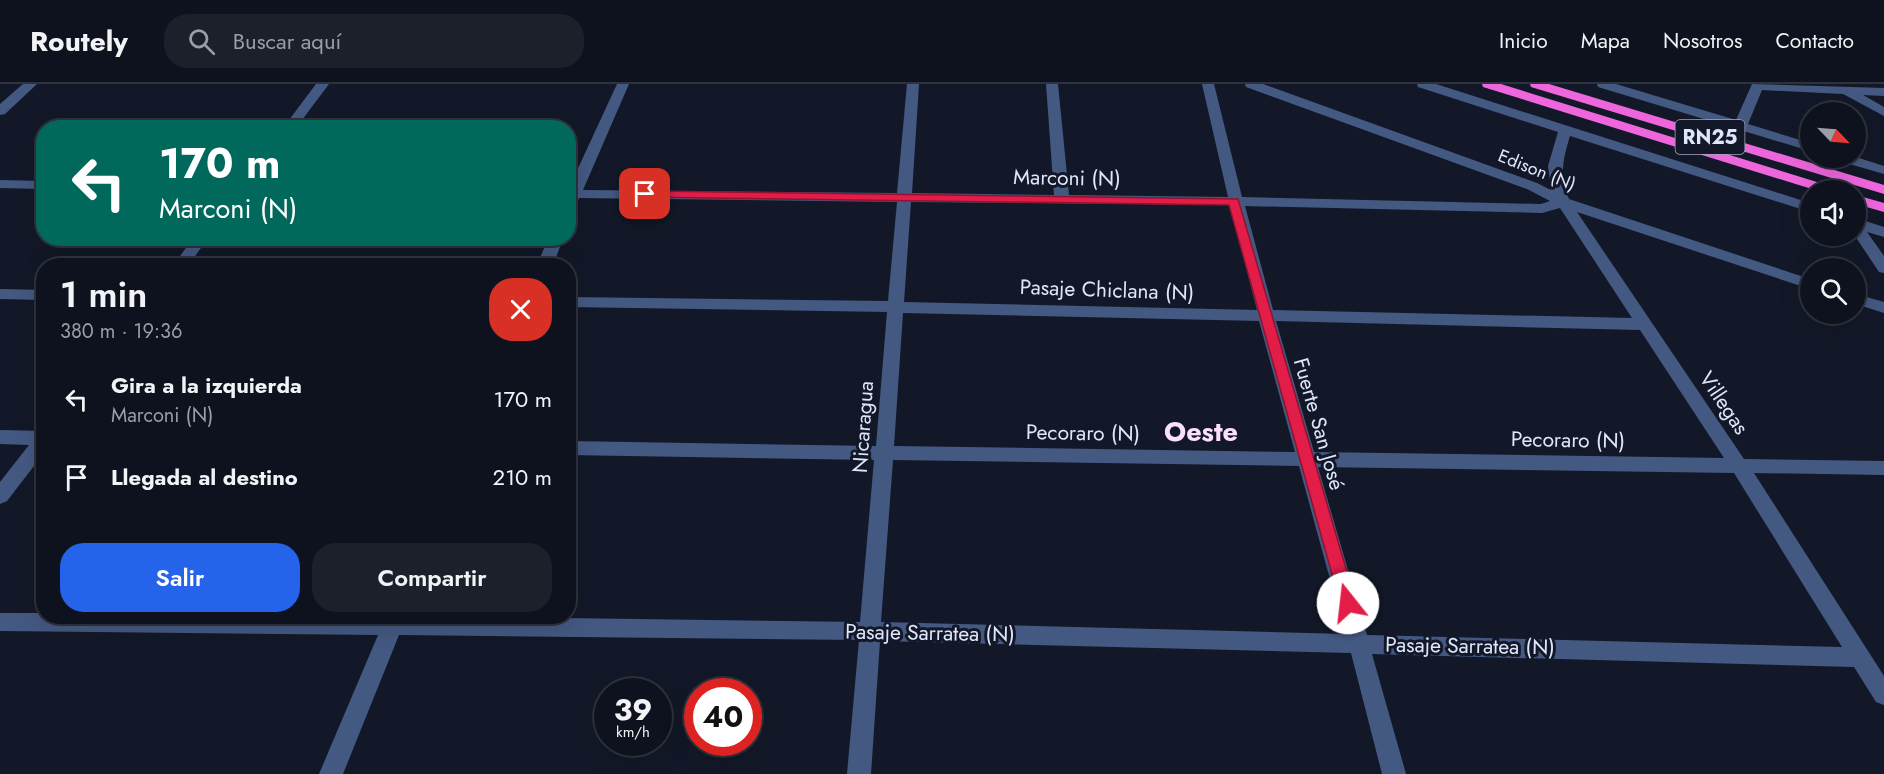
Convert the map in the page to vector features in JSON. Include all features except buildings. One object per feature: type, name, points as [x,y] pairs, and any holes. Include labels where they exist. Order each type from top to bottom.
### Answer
[{"type":"highway","name":"RN25","points":[[1488,84],[1800,181]]},
{"type":"highway","name":"RN25","points":[[1536,84],[1884,190]]},
{"type":"highway","points":[[1866,202],[1884,208]]},
{"type":"street","points":[[0,111],[31,84]]},
{"type":"street","points":[[295,120],[324,84]]},
{"type":"street","points":[[576,183],[623,84]]},
{"type":"street","name":"Nicaragua","points":[[859,774],[913,84]]},
{"type":"street","points":[[1052,84],[1062,200]]},
{"type":"street","name":"Fuerte San José","points":[[1208,84],[1234,201],[1265,317],[1360,644],[1394,774]]},
{"type":"street","name":"Edison (N)","points":[[1251,84],[1532,186],[1563,202],[1800,281]]},
{"type":"street","points":[[1422,84],[1800,205]]},
{"type":"street","points":[[1603,84],[1658,96],[1800,144]]},
{"type":"street","points":[[1741,125],[1757,86],[1839,87],[1884,92]]},
{"type":"street","points":[[1839,87],[1884,112]]},
{"type":"street","name":"Villegas","points":[[1565,130],[1554,166],[1554,182],[1563,202],[1738,464],[1884,695]]},
{"type":"street","points":[[1866,165],[1884,170]]},
{"type":"street","points":[[0,184],[36,185]]},
{"type":"street","name":"Marconi (N)","points":[[576,194],[1234,201],[1542,209],[1563,202]]},
{"type":"street","points":[[1866,228],[1884,232]]},
{"type":"street","points":[[1866,240],[1884,268]]},
{"type":"street","points":[[0,294],[36,295]]},
{"type":"street","name":"Pasaje Chiclana (N)","points":[[576,302],[1644,324]]},
{"type":"street","points":[[1866,302],[1884,308]]},
{"type":"street","points":[[0,437],[36,438]]},
{"type":"street","name":"Pecoraro (N)","points":[[576,448],[1884,468]]},
{"type":"street","points":[[0,496],[36,449]]},
{"type":"street","name":"Pasaje Sarratea (N)","points":[[0,622],[36,622]]},
{"type":"street","points":[[331,774],[394,624]]},
{"type":"street","name":"Pasaje Sarratea (N)","points":[[538,624],[1860,657]]},
{"type":"district","name":"Oeste","points":[[1201,432]]},
{"type":"route","points":[[645,194],[1234,201],[1348,603]]}]
